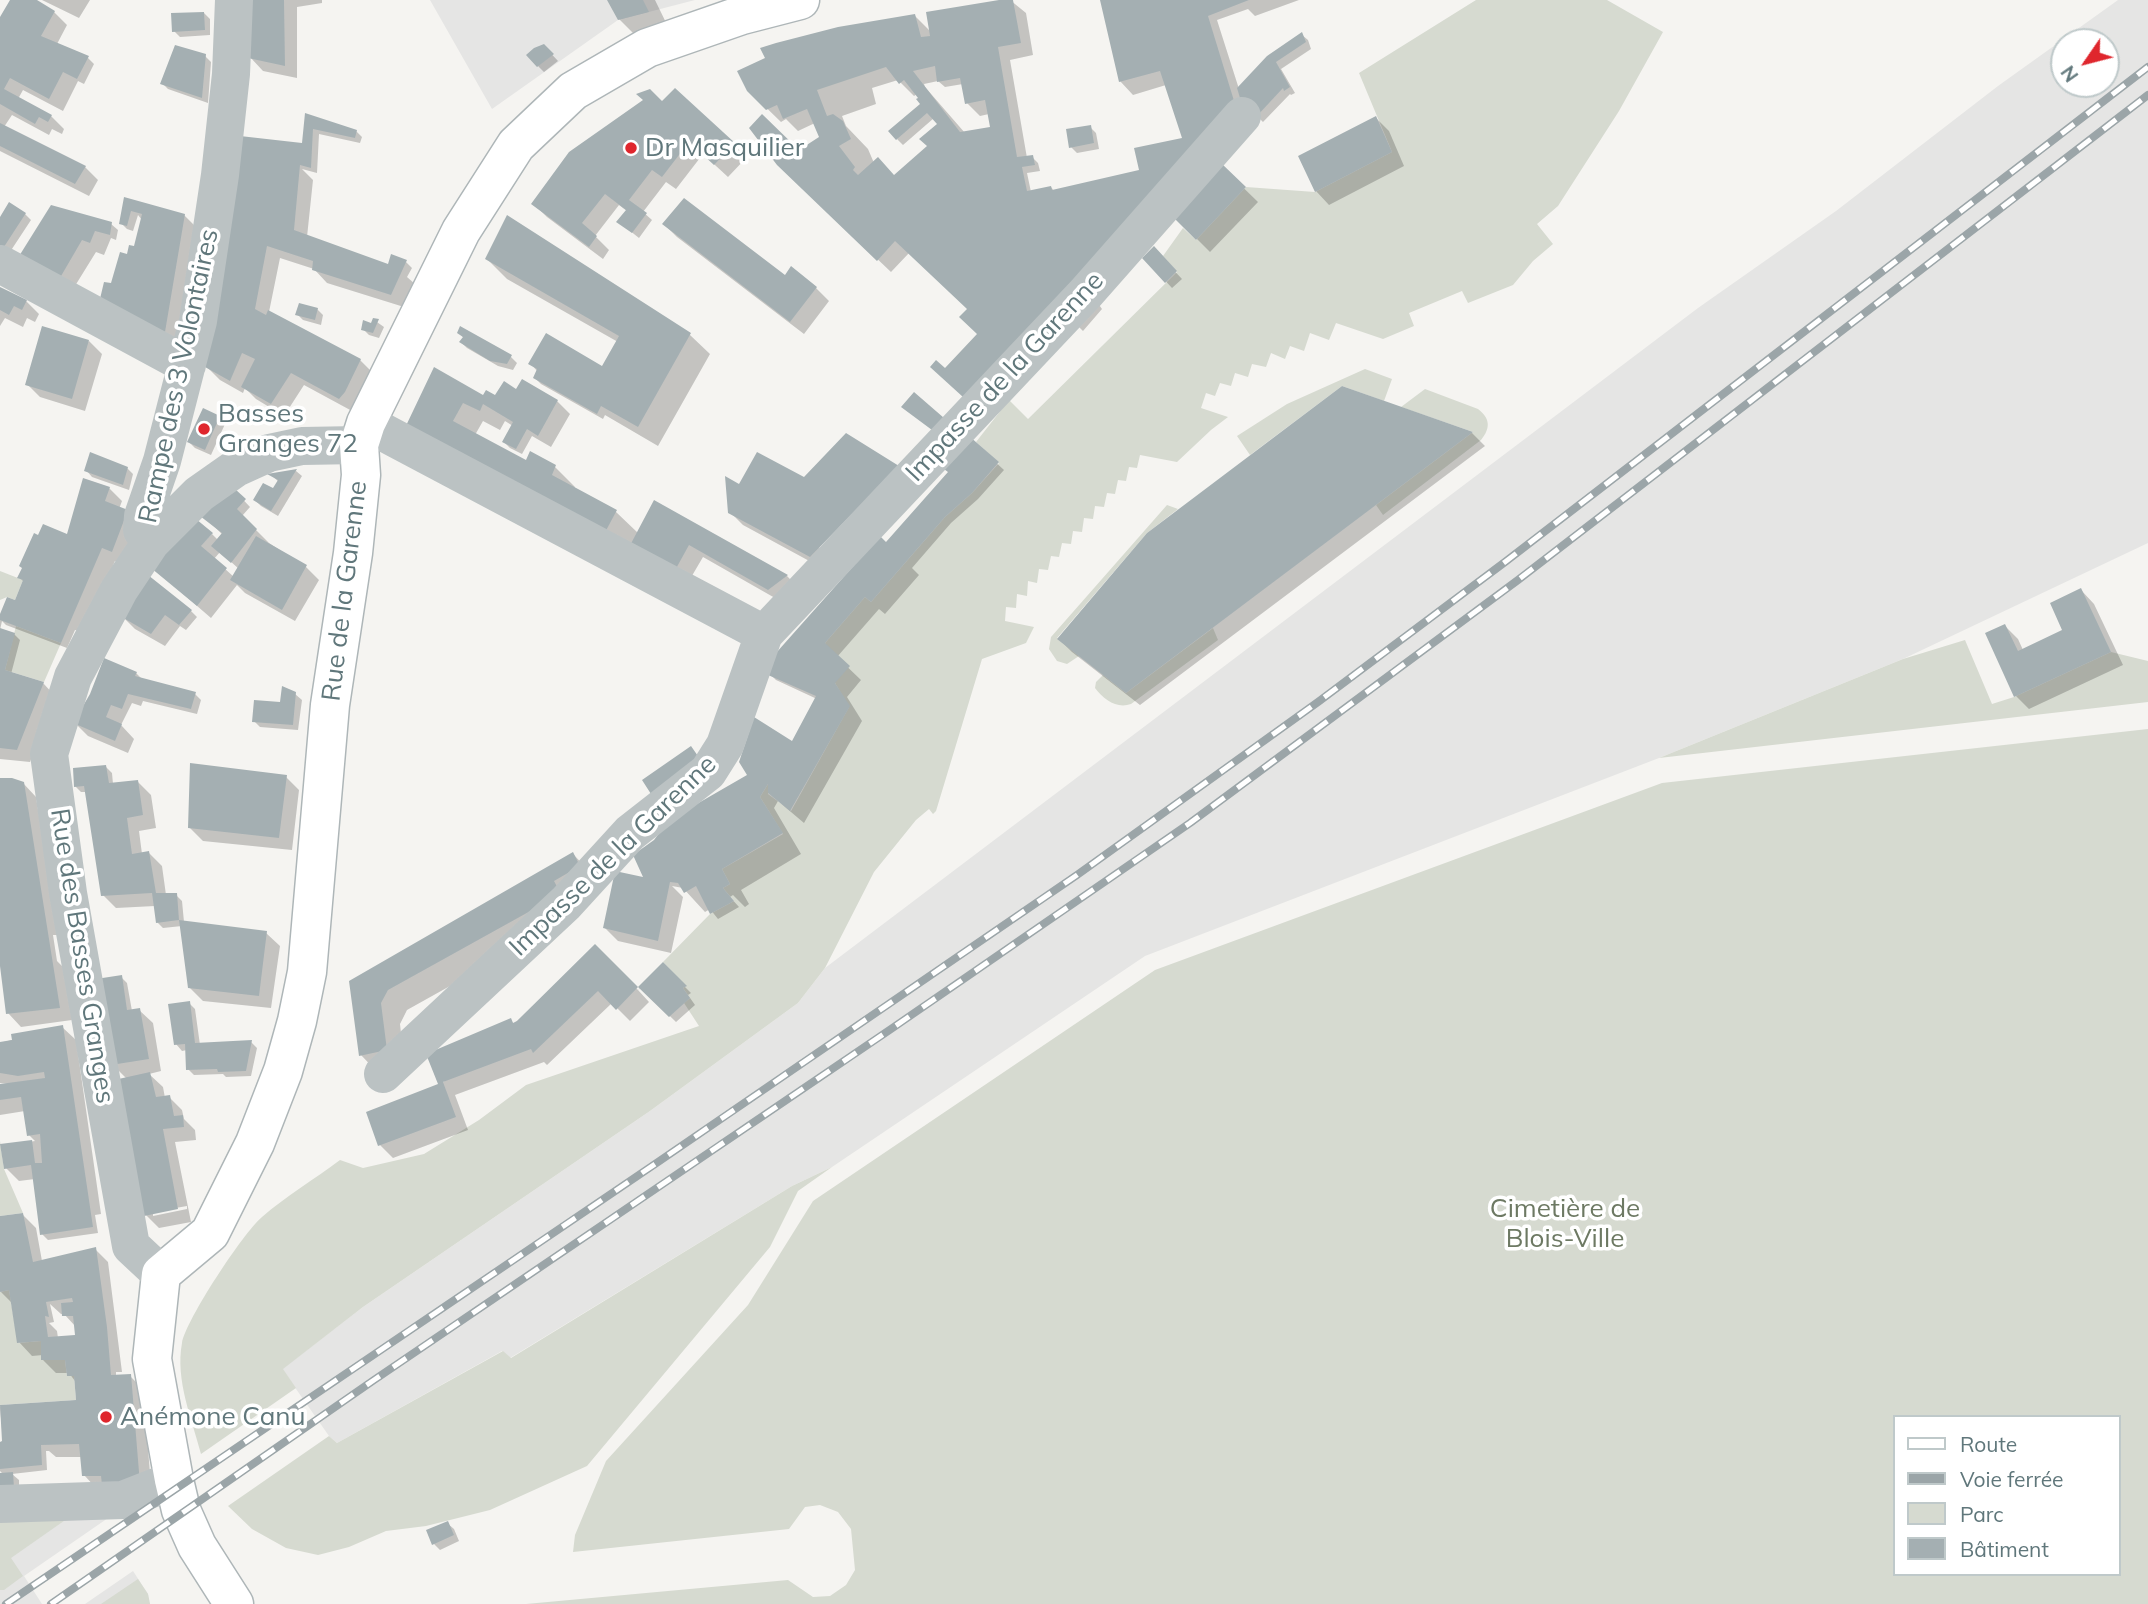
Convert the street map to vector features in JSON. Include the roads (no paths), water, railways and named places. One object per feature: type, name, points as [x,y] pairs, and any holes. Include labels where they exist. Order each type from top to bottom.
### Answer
[{"type":"street","name":"Rampe des 3 Volontaires","points":[[150,542],[142,530],[143,516],[162,461],[198,321],[220,175],[231,74],[234,0]]},
{"type":"street","name":"Rue de la Garenne","points":[[161,1274],[209,1233],[255,1143],[283,1071],[307,972],[330,705],[352,553],[363,434],[461,231],[516,145],[573,91],[647,48],[743,15],[800,0]]},
{"type":"street","name":"Impasse de la Garenne","points":[[383,1074],[566,903],[630,833],[709,772],[725,745],[764,634],[1086,293],[1242,116]]},
{"type":"street","points":[[0,264],[187,365]]},
{"type":"street","points":[[363,434],[764,634]]},
{"type":"street","name":"Rue des Basses Granges","points":[[161,1274],[131,1246],[68,893],[49,754],[73,677],[120,590],[150,542],[199,494],[236,468],[269,453],[363,434]]},
{"type":"street","points":[[161,1274],[152,1359],[174,1480],[181,1510],[197,1546],[234,1604]]},
{"type":"street","points":[[0,1504],[123,1500],[174,1480]]},
{"type":"railway","points":[[6,1604],[1077,875],[1318,702],[1505,562],[2148,67]]},
{"type":"railway","points":[[51,1604],[1190,823],[1518,580],[2148,95]]},
{"type":"place","name":"Dr Masquilier","points":[[631,148]]},
{"type":"place","name":"Basses Granges 72","points":[[204,429]]},
{"type":"place","name":"Anémone Canu","points":[[106,1417]]},
{"type":"park label","name":"Cimetière de Blois-Ville","points":[[1565,1224]]}]
